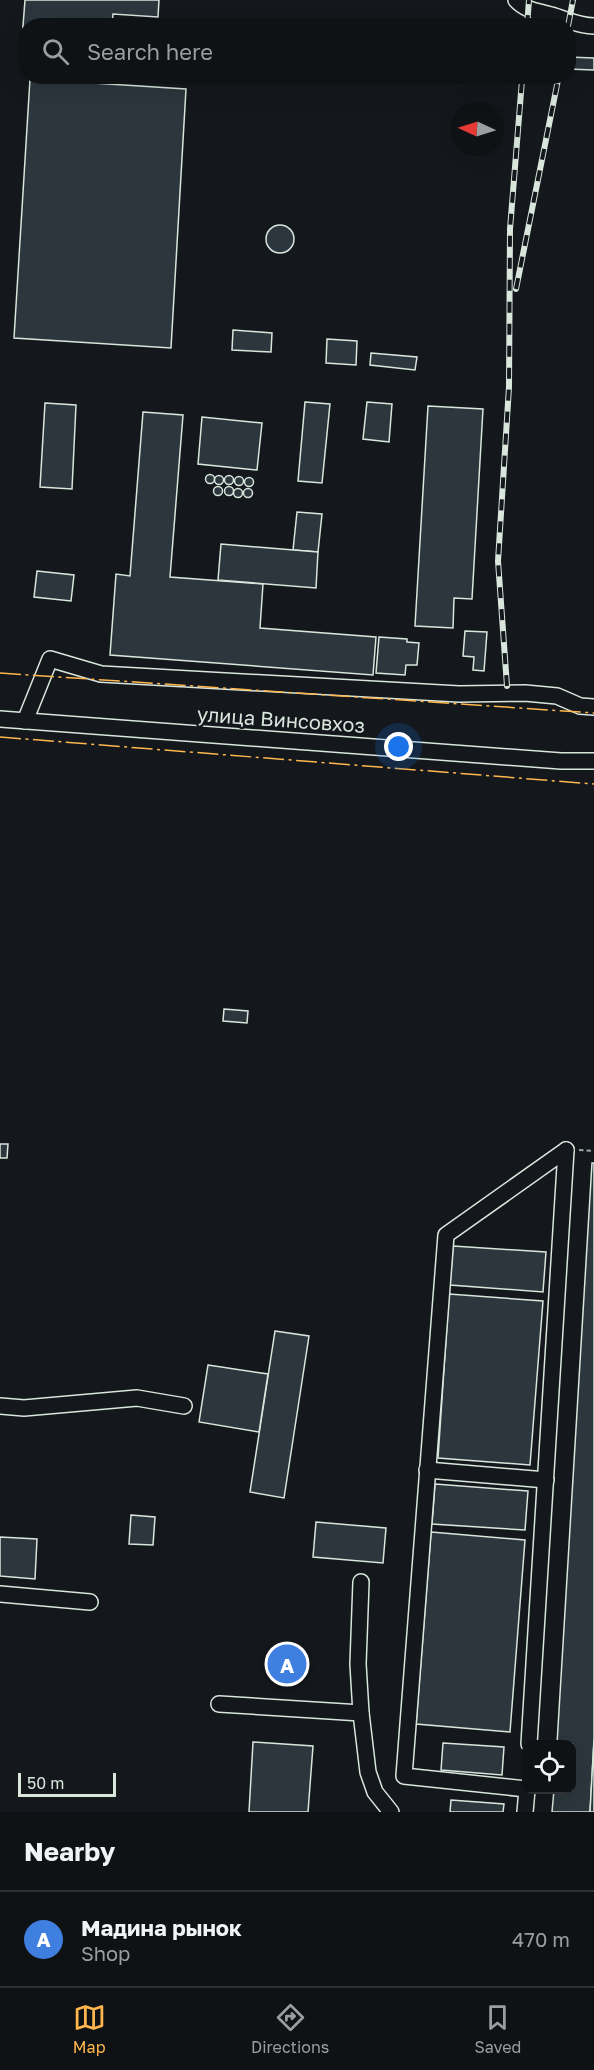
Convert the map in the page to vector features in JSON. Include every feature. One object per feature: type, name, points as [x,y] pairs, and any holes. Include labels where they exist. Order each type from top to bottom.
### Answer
[{"type":"street","points":[[516,0],[528,9],[560,18]]},
{"type":"street","points":[[576,23],[594,26]]},
{"type":"street","points":[[25,721],[50,659],[101,674],[459,694],[525,693],[557,696],[580,706],[594,707]]},
{"type":"street","name":"улица Винсовхоз","points":[[0,719],[561,761],[594,761]]},
{"type":"street","points":[[522,1789],[404,1776],[446,1235],[566,1150],[529,1740]]},
{"type":"street","points":[[0,1406],[24,1408],[137,1398],[184,1406]]},
{"type":"street","points":[[427,1470],[546,1480]]},
{"type":"street","points":[[361,1582],[358,1664],[368,1772],[375,1792],[391,1812]]},
{"type":"street","points":[[0,1594],[90,1602]]},
{"type":"street","points":[[219,1704],[361,1713]]},
{"type":"street","points":[[525,1812],[527,1794]]},
{"type":"building","points":[[25,0],[159,0],[158,17],[113,14],[113,18],[24,18]]},
{"type":"building","points":[[576,57],[594,58],[594,70],[576,69]]},
{"type":"building","points":[[30,84],[108,84],[186,89],[171,348],[14,338]]},
{"type":"building","points":[[280,225],[290,229],[294,239],[290,249],[280,253],[270,249],[266,239],[270,229]]},
{"type":"building","points":[[233,330],[272,333],[271,352],[232,350]]},
{"type":"building","points":[[327,339],[357,341],[356,365],[326,363]]},
{"type":"building","points":[[371,353],[417,357],[415,370],[370,365]]},
{"type":"building","points":[[305,402],[330,404],[322,483],[298,481]]},
{"type":"building","points":[[367,402],[392,404],[389,442],[363,439]]},
{"type":"building","points":[[45,403],[76,405],[72,489],[40,487]]},
{"type":"building","points":[[428,406],[483,409],[472,599],[454,598],[453,628],[415,626]]},
{"type":"building","points":[[143,412],[183,415],[170,577],[263,584],[260,628],[376,637],[373,675],[110,655],[116,574],[130,576]]},
{"type":"building","points":[[202,417],[262,423],[257,470],[198,464]]},
{"type":"building","points":[[210,474],[215,479],[210,484],[205,479]]},
{"type":"building","points":[[219,475],[224,480],[219,485],[214,480]]},
{"type":"building","points":[[229,475],[234,480],[229,485],[224,480]]},
{"type":"building","points":[[239,476],[244,481],[239,486],[234,481]]},
{"type":"building","points":[[249,477],[254,482],[249,487],[244,482]]},
{"type":"building","points":[[218,486],[223,491],[218,496],[213,491]]},
{"type":"building","points":[[229,486],[234,491],[229,496],[224,491]]},
{"type":"building","points":[[238,488],[243,493],[238,498],[233,493]]},
{"type":"building","points":[[248,488],[253,493],[248,498],[243,493]]},
{"type":"building","points":[[297,512],[322,514],[318,552],[293,550]]},
{"type":"building","points":[[221,544],[318,552],[316,588],[218,580]]},
{"type":"building","points":[[37,571],[74,575],[71,601],[34,597]]},
{"type":"building","points":[[465,631],[487,632],[484,671],[473,670],[474,657],[463,656]]},
{"type":"building","points":[[379,637],[407,639],[407,642],[419,643],[417,665],[406,665],[405,675],[376,673]]},
{"type":"building","points":[[224,1009],[248,1011],[247,1023],[223,1021]]},
{"type":"building","points":[[0,1144],[8,1144],[7,1158],[0,1158]]},
{"type":"building","points":[[592,1163],[594,1163],[594,1740],[590,1812],[552,1812],[554,1794],[576,1794],[576,1740],[557,1740]]},
{"type":"building","points":[[453,1246],[546,1252],[543,1292],[450,1285]]},
{"type":"building","points":[[449,1294],[543,1301],[530,1465],[438,1458]]},
{"type":"building","points":[[275,1331],[309,1336],[284,1498],[250,1492]]},
{"type":"building","points":[[208,1365],[268,1374],[259,1432],[199,1422]]},
{"type":"building","points":[[435,1484],[528,1491],[525,1530],[432,1524]]},
{"type":"building","points":[[131,1515],[155,1517],[153,1545],[129,1544]]},
{"type":"building","points":[[316,1522],[386,1528],[383,1563],[313,1557]]},
{"type":"building","points":[[431,1532],[525,1540],[510,1732],[416,1724]]},
{"type":"building","points":[[0,1537],[37,1539],[35,1579],[0,1576]]},
{"type":"building","points":[[594,1740],[594,1812],[590,1812]]},
{"type":"building","points":[[253,1742],[313,1746],[308,1812],[249,1812]]},
{"type":"building","points":[[443,1743],[504,1747],[502,1775],[441,1770]]},
{"type":"building","points":[[451,1800],[504,1804],[503,1812],[450,1812]]},
{"type":"railway","points":[[528,18],[529,0]]},
{"type":"railway","points":[[570,18],[573,0]]},
{"type":"railway","points":[[507,686],[498,561],[509,387],[510,229],[522,84]]},
{"type":"railway","points":[[516,289],[557,84]]},
{"type":"power","points":[[0,673],[594,713]]},
{"type":"power","points":[[0,737],[594,784]]},
{"type":"place","name":"Мадина рынок","points":[[287,1664]]}]
